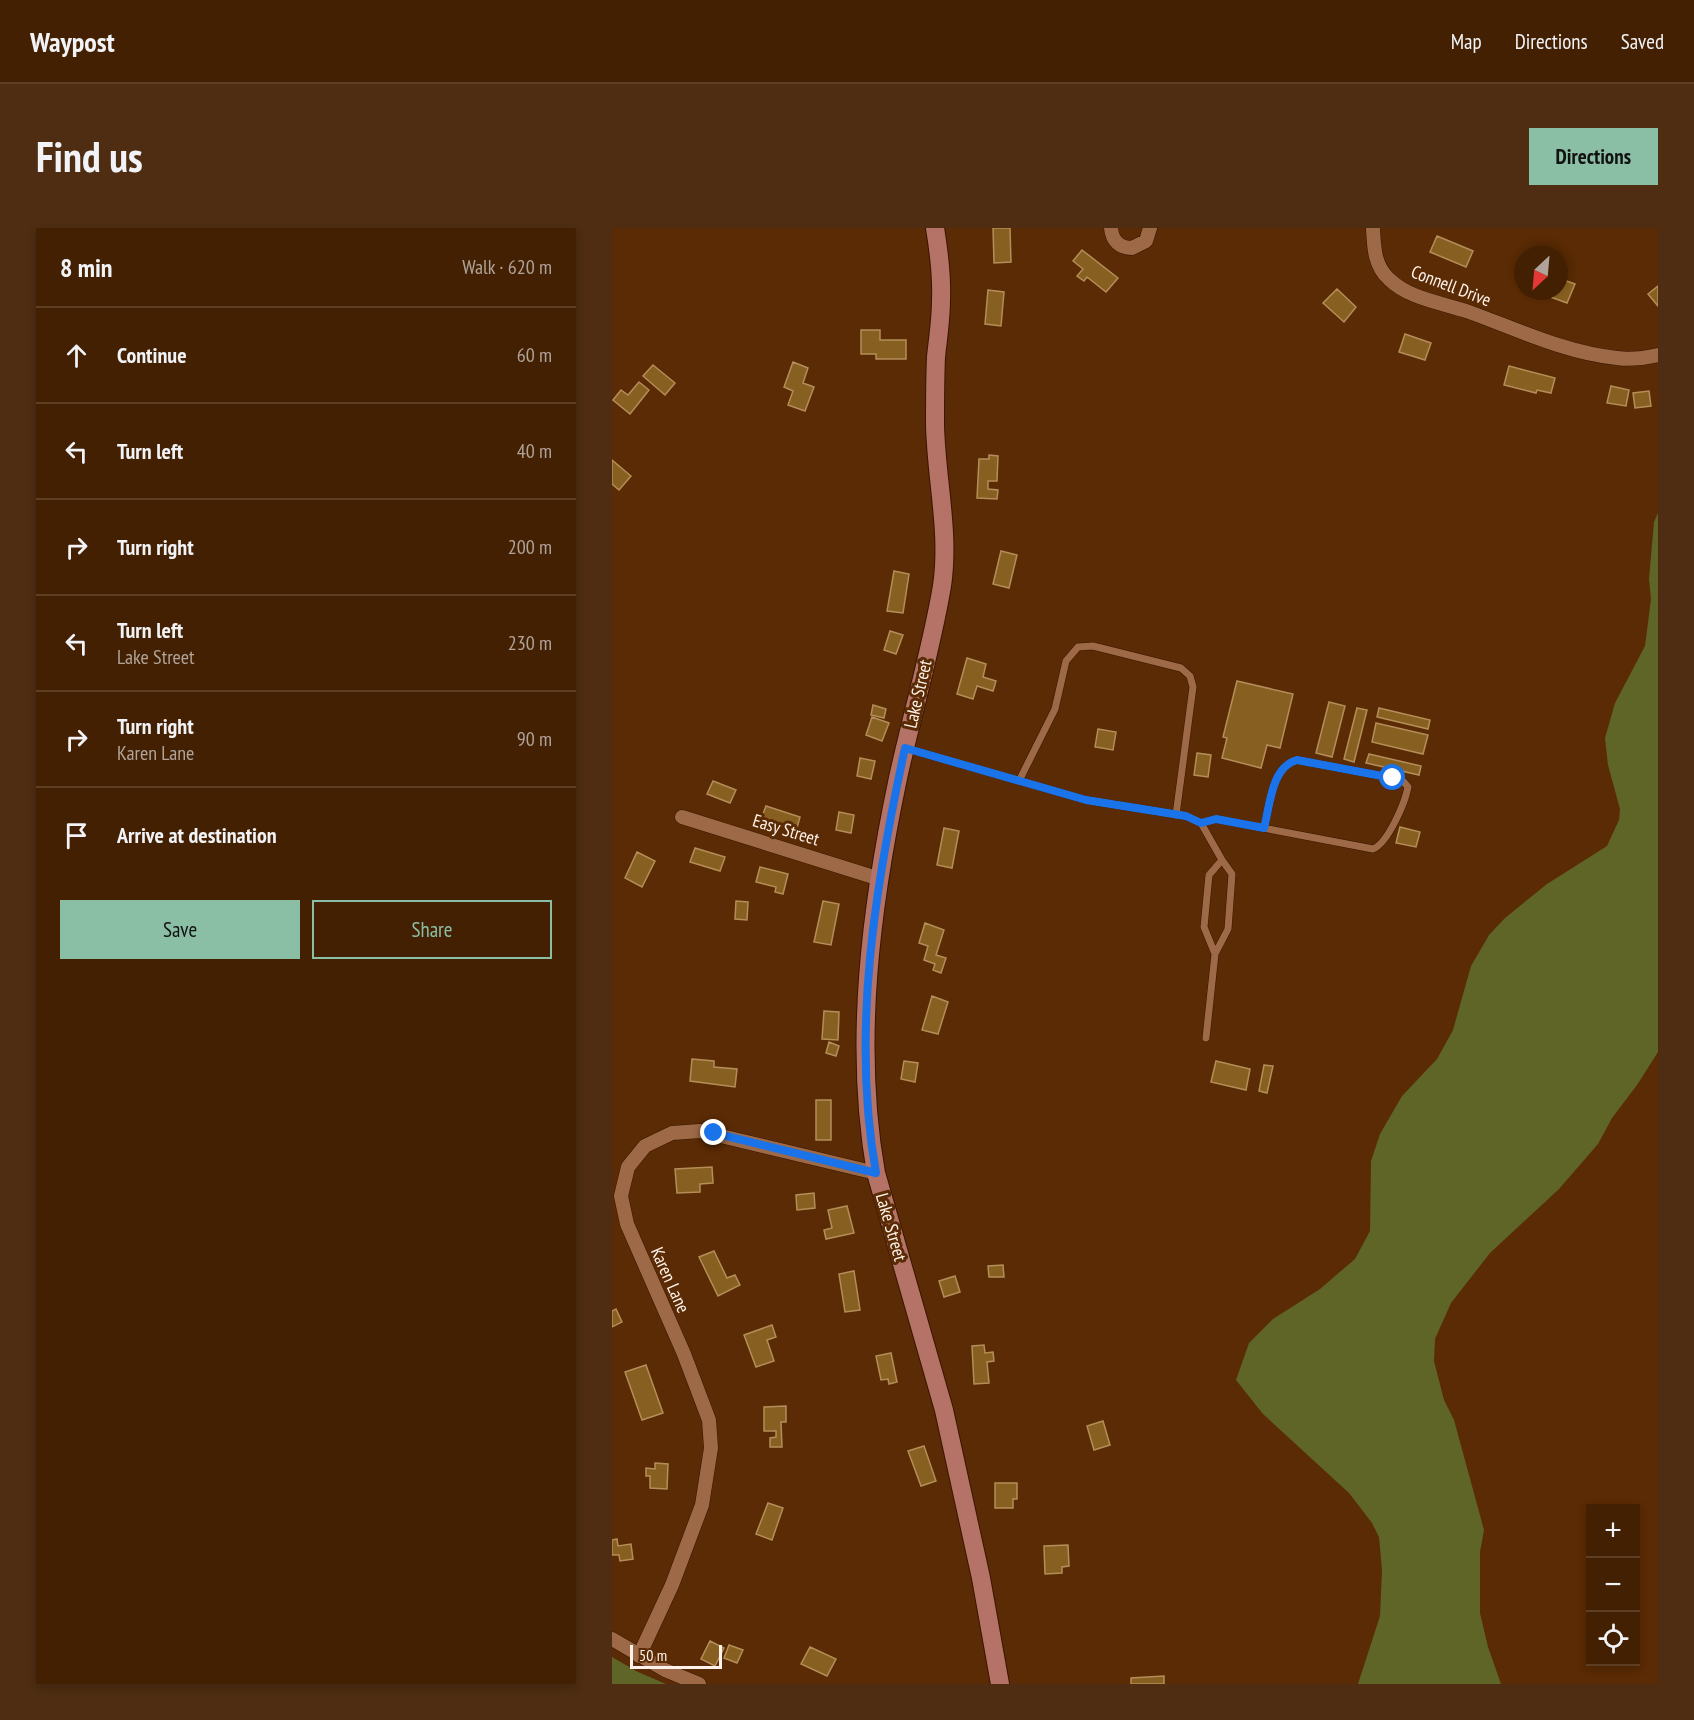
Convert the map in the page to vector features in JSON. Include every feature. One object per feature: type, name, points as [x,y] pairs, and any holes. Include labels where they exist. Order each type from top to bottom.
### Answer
[{"type":"street","name":"Lake Street","points":[[935,228],[940,256],[941,299],[934,385],[935,428],[945,527],[945,556],[934,627],[905,748],[880,879],[871,950],[865,1078],[869,1134],[876,1173],[944,1410],[981,1578],[1000,1684]]},
{"type":"street","points":[[1111,228],[1113,238],[1118,244],[1132,248],[1146,241],[1150,228]]},
{"type":"street","name":"Connell Drive","points":[[1373,228],[1374,252],[1381,269],[1390,280],[1414,294],[1522,333],[1605,357],[1634,359],[1658,355]]},
{"type":"street","name":"Easy Street","points":[[682,817],[880,879]]},
{"type":"street","name":"Karen Lane","points":[[639,1656],[672,1585],[696,1523],[708,1477],[711,1448],[709,1420],[684,1354],[627,1224],[621,1196],[628,1167],[645,1146],[672,1133],[700,1131],[876,1173]]},
{"type":"street","points":[[612,1639],[665,1670],[699,1684]]},
{"type":"lane","points":[[1019,781],[1055,709],[1066,661],[1078,647],[1093,646],[1168,663],[1181,668],[1190,676],[1193,687],[1176,815]]},
{"type":"lane","points":[[905,748],[1086,800],[1186,816],[1201,823],[1232,874],[1228,929],[1215,954],[1206,1038]]},
{"type":"lane","points":[[1201,823],[1216,819],[1373,849],[1379,847],[1385,839],[1406,797],[1408,787],[1403,781],[1393,778],[1297,760],[1288,763],[1281,770],[1264,828]]},
{"type":"lane","points":[[1215,954],[1204,927],[1209,875],[1222,860]]},
{"type":"green space","points":[[1658,513],[1658,1052],[1612,1118],[1598,1144],[1559,1189],[1490,1253],[1451,1303],[1435,1339],[1434,1361],[1444,1400],[1454,1420],[1484,1530],[1480,1552],[1480,1613],[1488,1647],[1501,1684],[1358,1684],[1380,1616],[1382,1570],[1379,1537],[1372,1523],[1349,1493],[1263,1414],[1236,1380],[1249,1343],[1273,1319],[1320,1289],[1355,1259],[1370,1231],[1371,1161],[1380,1134],[1402,1096],[1437,1059],[1453,1030],[1471,966],[1489,935],[1505,918],[1547,884],[1607,846],[1619,820],[1620,809],[1608,765],[1605,738],[1615,703],[1645,646],[1651,599],[1649,579],[1654,522]]},
{"type":"green space","points":[[612,1657],[638,1672],[666,1684],[612,1684]]},
{"type":"building","points":[[993,228],[1010,228],[1011,262],[994,263]]},
{"type":"building","points":[[1437,236],[1473,251],[1466,267],[1430,252]]},
{"type":"building","points":[[1082,250],[1118,278],[1106,292],[1087,277],[1084,281],[1077,276],[1083,269],[1073,261]]},
{"type":"building","points":[[1568,282],[1575,284],[1567,303],[1559,300],[1568,300]]},
{"type":"building","points":[[1658,286],[1658,306],[1648,294]]},
{"type":"building","points":[[1337,289],[1356,307],[1344,322],[1323,303]]},
{"type":"building","points":[[988,290],[1004,292],[1001,326],[985,324]]},
{"type":"building","points":[[861,330],[880,330],[880,340],[906,340],[906,359],[876,359],[876,354],[861,354]]},
{"type":"building","points":[[1405,334],[1431,343],[1425,360],[1399,352]]},
{"type":"building","points":[[793,362],[808,368],[803,383],[814,387],[805,411],[788,405],[793,391],[784,387]]},
{"type":"building","points":[[653,365],[675,383],[665,395],[643,376]]},
{"type":"building","points":[[1509,366],[1555,378],[1551,393],[1537,390],[1536,393],[1504,385]]},
{"type":"building","points":[[639,382],[649,390],[630,414],[613,400],[621,390],[628,395]]},
{"type":"building","points":[[1611,386],[1629,390],[1626,406],[1607,403]]},
{"type":"building","points":[[1649,391],[1651,406],[1635,408],[1633,393]]},
{"type":"building","points":[[989,455],[998,456],[997,481],[988,481],[988,489],[998,490],[997,499],[977,498],[979,459],[989,459]]},
{"type":"building","points":[[612,460],[631,476],[619,490],[612,484]]},
{"type":"building","points":[[1001,551],[1017,555],[1009,588],[993,584]]},
{"type":"building","points":[[894,571],[909,574],[903,613],[887,611]]},
{"type":"building","points":[[890,631],[903,635],[896,654],[884,650]]},
{"type":"building","points":[[967,658],[986,664],[983,677],[996,681],[993,691],[977,686],[973,699],[957,694]]},
{"type":"building","points":[[1237,681],[1293,694],[1280,748],[1267,745],[1261,768],[1222,758],[1227,738],[1223,737]]},
{"type":"building","points":[[1329,702],[1345,706],[1332,757],[1316,753]]},
{"type":"building","points":[[873,705],[886,709],[884,718],[871,715]]},
{"type":"building","points":[[1357,708],[1367,710],[1354,762],[1344,759]]},
{"type":"building","points":[[1379,708],[1430,720],[1428,729],[1377,717]]},
{"type":"building","points":[[872,717],[889,723],[882,741],[866,735]]},
{"type":"building","points":[[1376,723],[1428,735],[1423,754],[1372,742]]},
{"type":"building","points":[[1098,729],[1116,732],[1113,750],[1095,747]]},
{"type":"building","points":[[1197,753],[1211,755],[1208,777],[1194,775]]},
{"type":"building","points":[[1369,754],[1421,766],[1419,775],[1366,763]]},
{"type":"building","points":[[860,758],[875,761],[871,779],[857,776]]},
{"type":"building","points":[[713,781],[736,790],[730,803],[707,794]]},
{"type":"building","points":[[766,806],[800,817],[796,831],[761,819]]},
{"type":"building","points":[[839,812],[854,815],[851,833],[836,830]]},
{"type":"building","points":[[1400,827],[1420,832],[1416,847],[1396,843]]},
{"type":"building","points":[[944,828],[959,831],[952,868],[937,865]]},
{"type":"building","points":[[695,848],[725,857],[720,871],[690,862]]},
{"type":"building","points":[[637,852],[655,861],[642,887],[625,878]]},
{"type":"building","points":[[760,867],[788,874],[783,894],[775,892],[776,887],[756,882]]},
{"type":"building","points":[[736,901],[748,902],[747,920],[735,919]]},
{"type":"building","points":[[823,901],[839,904],[831,945],[814,942]]},
{"type":"building","points":[[925,923],[944,930],[936,955],[946,958],[941,973],[933,970],[935,964],[924,960],[928,946],[919,943]]},
{"type":"building","points":[[932,996],[948,1002],[938,1034],[922,1030]]},
{"type":"building","points":[[824,1011],[839,1012],[838,1040],[822,1039]]},
{"type":"building","points":[[829,1042],[839,1046],[836,1056],[826,1053]]},
{"type":"building","points":[[692,1059],[714,1061],[714,1067],[737,1069],[735,1087],[690,1081]]},
{"type":"building","points":[[904,1061],[918,1063],[915,1082],[901,1079]]},
{"type":"building","points":[[1216,1061],[1250,1069],[1246,1090],[1211,1082]]},
{"type":"building","points":[[1264,1065],[1273,1066],[1267,1093],[1259,1091]]},
{"type":"building","points":[[816,1100],[831,1100],[831,1140],[816,1140]]},
{"type":"building","points":[[712,1167],[713,1183],[700,1184],[700,1192],[677,1193],[675,1169]]},
{"type":"building","points":[[814,1193],[815,1208],[797,1210],[796,1195]]},
{"type":"building","points":[[847,1206],[854,1233],[826,1239],[824,1230],[832,1228],[828,1210]]},
{"type":"building","points":[[714,1251],[727,1278],[735,1275],[740,1285],[718,1296],[699,1257]]},
{"type":"building","points":[[1003,1265],[1004,1277],[989,1277],[988,1266]]},
{"type":"building","points":[[854,1271],[860,1310],[845,1312],[839,1274]]},
{"type":"building","points":[[955,1276],[960,1292],[944,1297],[939,1281]]},
{"type":"building","points":[[616,1309],[622,1322],[612,1327],[612,1311]]},
{"type":"building","points":[[772,1325],[776,1337],[767,1340],[774,1361],[756,1367],[744,1335]]},
{"type":"building","points":[[984,1345],[985,1353],[993,1352],[994,1361],[987,1362],[989,1383],[974,1384],[972,1346]]},
{"type":"building","points":[[891,1353],[897,1382],[889,1384],[888,1379],[881,1380],[876,1356]]},
{"type":"building","points":[[646,1365],[663,1413],[642,1420],[625,1372]]},
{"type":"building","points":[[786,1406],[786,1422],[781,1422],[782,1447],[770,1447],[770,1438],[776,1437],[776,1431],[764,1431],[764,1407]]},
{"type":"building","points":[[1103,1421],[1110,1445],[1094,1450],[1087,1426]]},
{"type":"building","points":[[924,1446],[936,1481],[921,1486],[908,1451]]},
{"type":"building","points":[[655,1463],[668,1464],[667,1489],[650,1488],[650,1476],[646,1476],[646,1468],[655,1469]]},
{"type":"building","points":[[995,1483],[1017,1483],[1017,1499],[1013,1499],[1013,1508],[995,1508]]},
{"type":"building","points":[[768,1503],[783,1508],[772,1540],[756,1534]]},
{"type":"building","points":[[617,1539],[618,1546],[631,1544],[633,1559],[620,1561],[619,1555],[612,1555],[612,1540]]},
{"type":"building","points":[[1068,1545],[1069,1566],[1062,1567],[1062,1573],[1045,1574],[1044,1546]]},
{"type":"building","points":[[710,1641],[724,1648],[715,1666],[701,1659]]},
{"type":"building","points":[[729,1645],[743,1650],[737,1663],[724,1658]]},
{"type":"building","points":[[810,1647],[836,1659],[827,1676],[801,1664]]},
{"type":"building","points":[[1164,1676],[1164,1684],[1131,1684],[1131,1678]]},
{"type":"route","points":[[714,1133],[876,1173],[869,1134],[865,1078],[871,950],[887,837],[905,748],[1086,800],[1186,816],[1201,823],[1216,819],[1264,828],[1276,781],[1281,770],[1288,763],[1297,760],[1393,778]]}]
